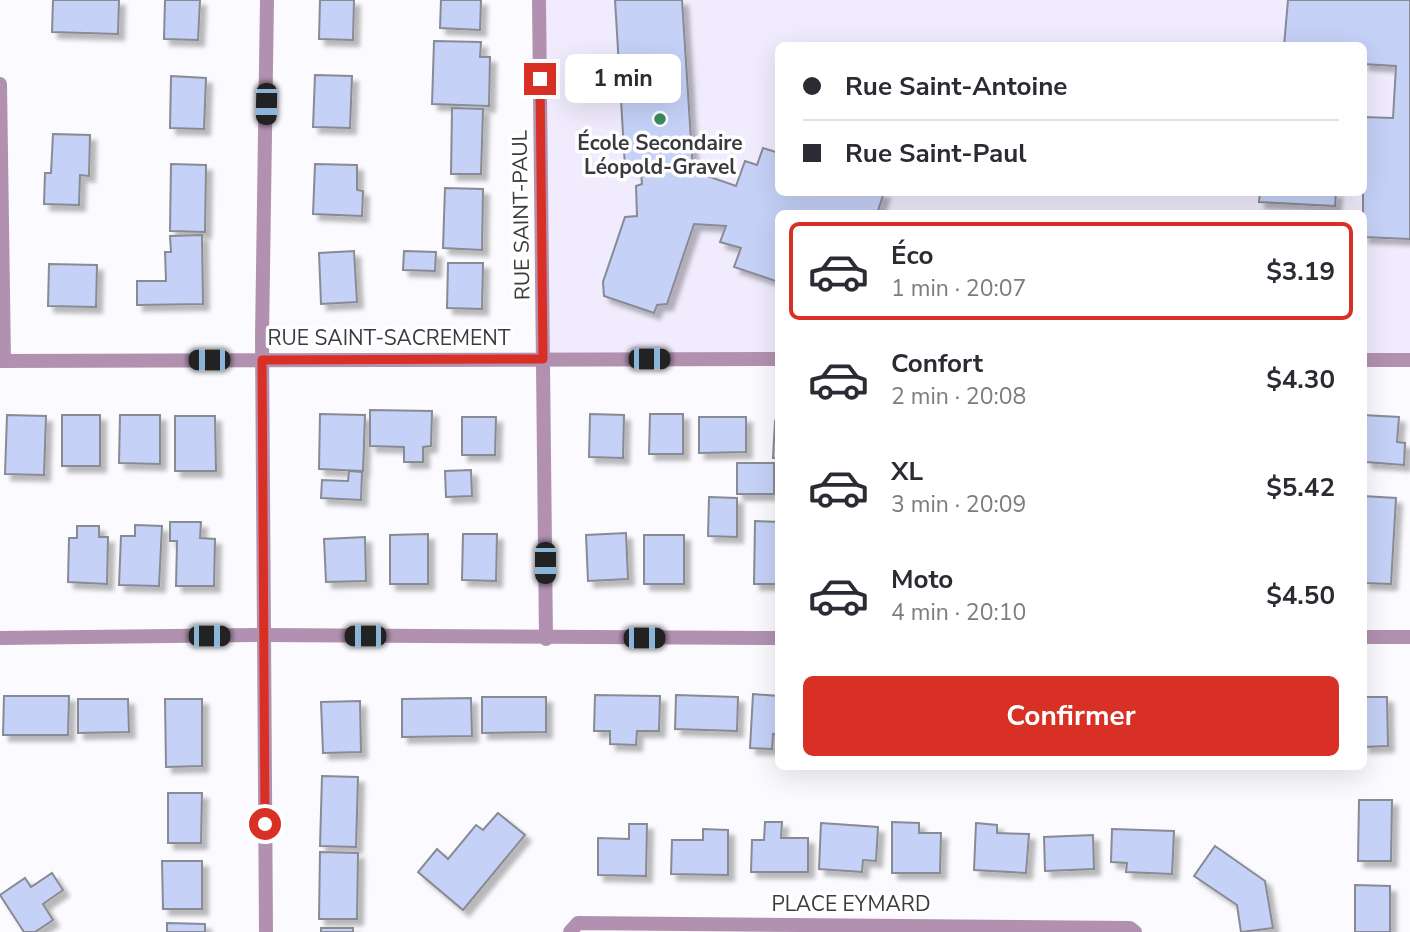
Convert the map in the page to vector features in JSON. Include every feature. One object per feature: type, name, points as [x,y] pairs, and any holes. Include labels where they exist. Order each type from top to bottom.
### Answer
[{"type":"street","points":[[266,932],[262,360],[267,0]]},
{"type":"street","name":"RUE SAINT-PAUL","points":[[540,0],[546,639]]},
{"type":"street","points":[[0,84],[2,361]]},
{"type":"street","name":"RUE SAINT-SACREMENT","points":[[2,361],[775,359]]},
{"type":"street","points":[[1367,360],[1410,360]]},
{"type":"street","points":[[0,638],[262,635],[546,639],[775,638]]},
{"type":"street","points":[[1367,637],[1410,637]]},
{"type":"street","name":"PLACE EYMARD","points":[[570,932],[578,923],[1046,926],[1130,928],[1135,932]]},
{"type":"shaded area","name":"École Secondaire Léopold-Gravel","points":[[539,0],[1410,0],[1410,359],[1367,359],[1367,210],[775,210],[775,359],[543,359]]},
{"type":"building","points":[[53,0],[119,0],[118,34],[52,32]]},
{"type":"building","points":[[165,0],[200,0],[198,40],[164,39]]},
{"type":"building","points":[[320,0],[354,0],[353,40],[319,39]]},
{"type":"building","points":[[441,0],[481,0],[480,30],[440,28]]},
{"type":"building","points":[[615,0],[682,0],[693,171],[736,186],[745,161],[757,165],[763,148],[775,152],[775,196],[883,196],[878,210],[775,210],[775,281],[734,267],[741,248],[720,242],[726,226],[694,224],[667,304],[657,305],[654,313],[604,296],[603,282],[625,217],[637,216],[636,186],[642,184],[641,172],[625,167]]},
{"type":"building","points":[[1288,0],[1410,0],[1410,239],[1367,237],[1367,210],[1363,210],[1363,196],[1367,196],[1367,117],[1393,118],[1396,66],[1367,64],[1367,42],[1284,42]]},
{"type":"building","points":[[434,41],[481,42],[480,57],[490,57],[489,106],[432,104]]},
{"type":"building","points":[[315,75],[352,76],[350,128],[313,127]]},
{"type":"building","points":[[171,76],[206,78],[204,129],[170,128]]},
{"type":"building","points":[[452,108],[483,109],[481,174],[451,174]]},
{"type":"building","points":[[53,134],[90,135],[89,176],[80,175],[79,205],[44,204],[45,173],[51,173]]},
{"type":"building","points":[[171,164],[206,165],[205,232],[170,231]]},
{"type":"building","points":[[315,164],[357,165],[357,190],[363,191],[362,216],[313,214]]},
{"type":"building","points":[[445,188],[483,189],[482,250],[443,248]]},
{"type":"building","points":[[1260,196],[1336,196],[1335,206],[1259,202]]},
{"type":"building","points":[[202,235],[203,304],[137,305],[137,281],[166,281],[165,252],[171,252],[170,236]]},
{"type":"building","points":[[354,251],[357,302],[321,304],[319,253]]},
{"type":"building","points":[[404,251],[436,252],[435,271],[403,270]]},
{"type":"building","points":[[448,263],[483,263],[482,309],[447,308]]},
{"type":"building","points":[[49,264],[97,265],[96,307],[48,306]]},
{"type":"building","points":[[370,410],[432,411],[431,446],[423,447],[423,462],[404,462],[404,447],[370,446]]},
{"type":"building","points":[[320,414],[365,415],[363,471],[319,469]]},
{"type":"building","points":[[590,414],[624,415],[623,458],[589,457]]},
{"type":"building","points":[[650,414],[683,414],[683,454],[649,454]]},
{"type":"building","points":[[7,415],[46,416],[44,475],[5,474]]},
{"type":"building","points":[[62,415],[100,415],[100,466],[62,466]]},
{"type":"building","points":[[120,415],[160,415],[160,464],[119,463]]},
{"type":"building","points":[[1367,415],[1399,417],[1397,442],[1405,443],[1404,465],[1367,462]]},
{"type":"building","points":[[175,416],[215,416],[216,471],[175,471]]},
{"type":"building","points":[[462,417],[496,417],[495,455],[462,455]]},
{"type":"building","points":[[699,417],[746,417],[746,452],[699,453]]},
{"type":"building","points":[[775,421],[775,458],[773,458]]},
{"type":"building","points":[[737,463],[774,463],[774,494],[737,494]]},
{"type":"building","points":[[471,470],[472,496],[446,497],[445,471]]},
{"type":"building","points":[[349,471],[362,472],[361,500],[321,498],[322,480],[348,481]]},
{"type":"building","points":[[1367,496],[1396,498],[1391,584],[1367,583]]},
{"type":"building","points":[[709,497],[737,498],[737,537],[708,536]]},
{"type":"building","points":[[755,521],[775,522],[775,584],[754,584]]},
{"type":"building","points":[[170,522],[201,522],[200,538],[215,539],[214,586],[176,586],[177,541],[170,541]]},
{"type":"building","points":[[135,525],[162,526],[159,586],[119,585],[121,536],[135,536]]},
{"type":"building","points":[[77,526],[99,526],[99,537],[108,537],[107,584],[68,582],[69,538],[77,538]]},
{"type":"building","points":[[626,533],[628,579],[588,581],[586,535]]},
{"type":"building","points":[[428,534],[428,584],[390,584],[390,535]]},
{"type":"building","points":[[463,534],[497,534],[496,581],[462,580]]},
{"type":"building","points":[[644,535],[684,535],[684,584],[644,584]]},
{"type":"building","points":[[365,537],[366,581],[326,582],[324,539]]},
{"type":"building","points":[[753,694],[775,696],[775,734],[772,749],[750,748]]},
{"type":"building","points":[[595,695],[660,696],[659,731],[637,731],[636,745],[610,744],[610,731],[594,731]]},
{"type":"building","points":[[676,695],[738,697],[737,731],[675,729]]},
{"type":"building","points":[[4,696],[69,696],[68,735],[3,735]]},
{"type":"building","points":[[482,697],[546,697],[546,732],[482,733]]},
{"type":"building","points":[[1367,697],[1387,697],[1388,746],[1367,747]]},
{"type":"building","points":[[471,698],[472,736],[402,737],[402,699]]},
{"type":"building","points":[[78,699],[128,699],[129,732],[78,733]]},
{"type":"building","points":[[165,699],[202,699],[202,766],[166,767]]},
{"type":"building","points":[[360,701],[361,752],[323,753],[321,702]]},
{"type":"building","points":[[322,776],[358,777],[356,847],[320,846]]},
{"type":"building","points":[[168,793],[202,793],[201,843],[168,843]]},
{"type":"building","points":[[1359,800],[1392,800],[1391,861],[1358,861]]},
{"type":"building","points":[[498,813],[525,835],[463,910],[418,872],[437,849],[448,859],[476,825],[483,830]]},
{"type":"building","points":[[765,822],[782,822],[781,838],[808,838],[808,872],[751,872],[752,840],[764,840]]},
{"type":"building","points":[[892,822],[919,823],[919,833],[941,833],[940,873],[892,873]]},
{"type":"building","points":[[821,823],[878,827],[876,861],[863,860],[862,872],[819,869]]},
{"type":"building","points":[[976,823],[997,825],[997,833],[1029,834],[1026,873],[974,870]]},
{"type":"building","points":[[629,824],[647,824],[646,876],[598,875],[598,838],[629,839]]},
{"type":"building","points":[[703,829],[728,830],[728,875],[671,874],[672,840],[703,840]]},
{"type":"building","points":[[1112,829],[1174,831],[1172,874],[1126,872],[1127,863],[1111,862]]},
{"type":"building","points":[[1093,835],[1094,869],[1045,871],[1044,837]]},
{"type":"building","points":[[1215,846],[1265,881],[1273,928],[1241,932],[1237,905],[1194,876]]},
{"type":"building","points":[[320,852],[358,853],[357,919],[319,919]]},
{"type":"building","points":[[162,861],[202,861],[202,909],[163,909]]},
{"type":"building","points":[[52,873],[63,890],[43,904],[53,920],[35,932],[24,932],[0,895],[25,878],[31,887]]},
{"type":"building","points":[[1355,885],[1390,886],[1390,932],[1355,932]]},
{"type":"building","points":[[167,923],[205,924],[205,932],[167,932]]},
{"type":"building","points":[[321,928],[353,928],[353,932],[321,932]]},
{"type":"place","name":"École Secondaire Léopold-Gravel","points":[[660,119]]},
{"type":"route","points":[[265,824],[262,360],[543,359],[540,79]]}]
